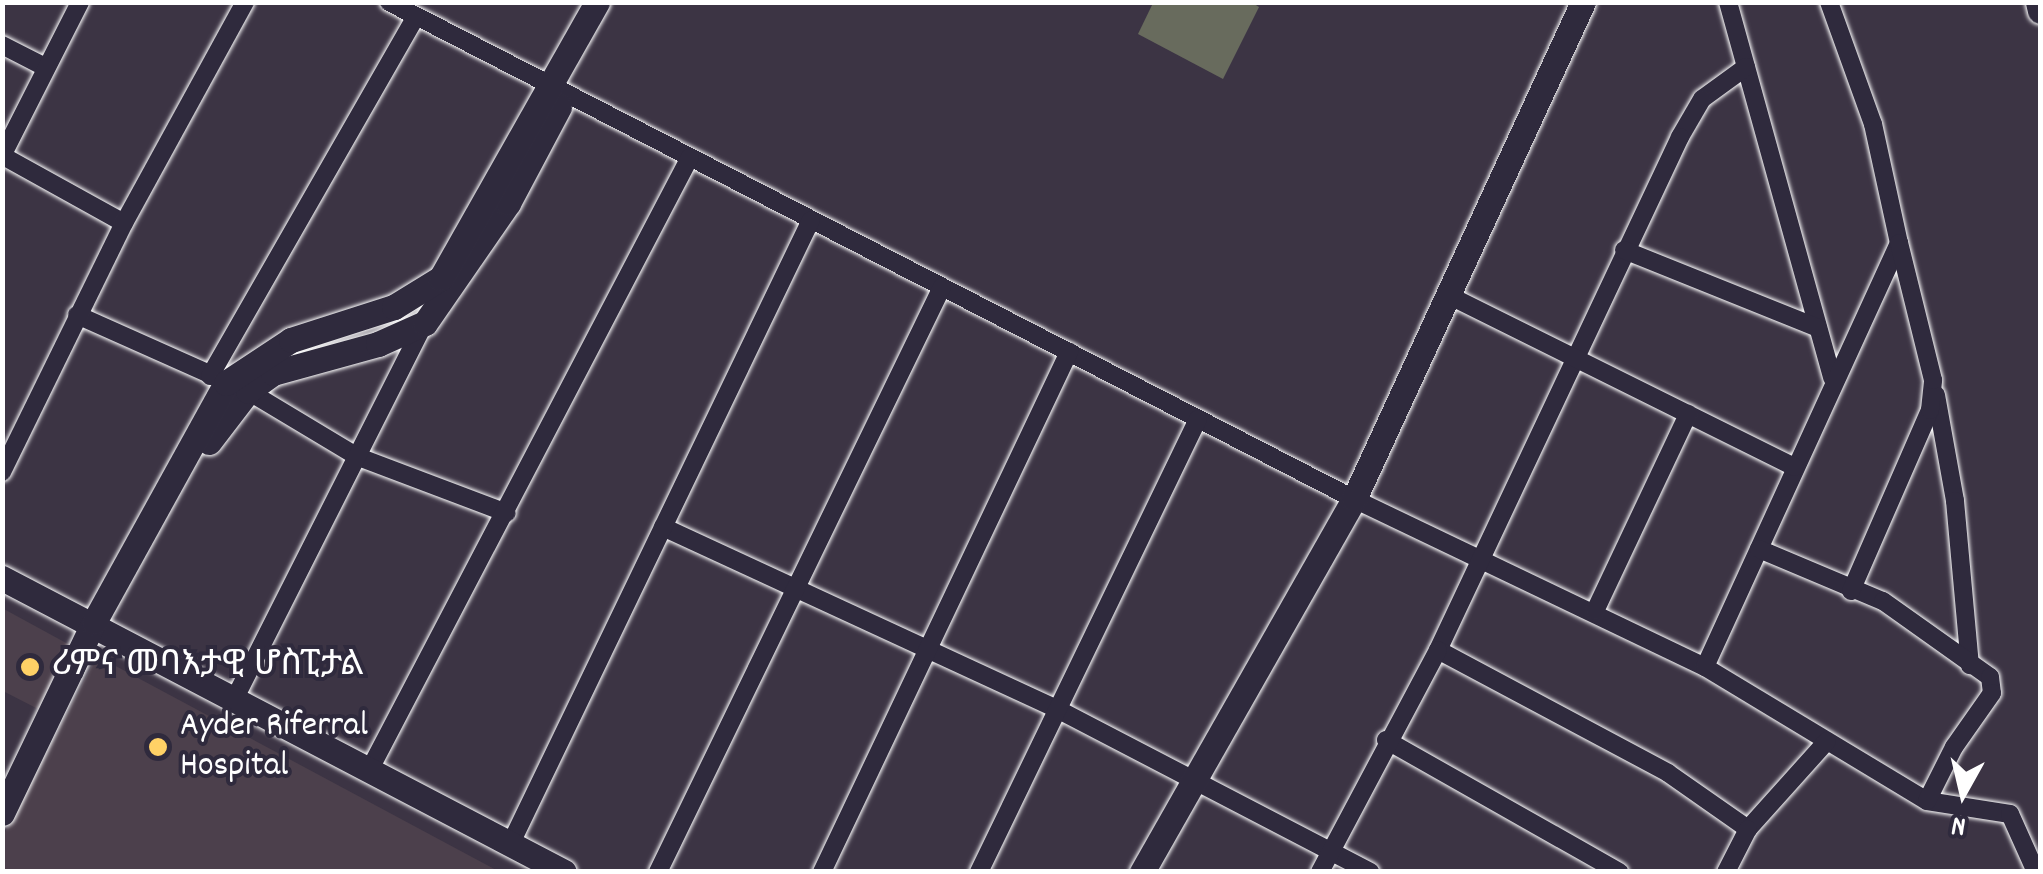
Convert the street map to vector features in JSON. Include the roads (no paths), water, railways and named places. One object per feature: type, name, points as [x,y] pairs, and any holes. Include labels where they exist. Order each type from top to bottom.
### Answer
[{"type":"street","points":[[80,2],[3,156],[124,223]]},
{"type":"street","points":[[2,472],[124,223],[245,2]]},
{"type":"street","points":[[389,2],[1354,499],[1595,611],[1704,667],[1927,801],[2010,814],[2036,872]]},
{"type":"street","points":[[235,698],[425,323],[508,203],[597,2]]},
{"type":"street","points":[[228,383],[378,344],[425,323],[441,278],[613,2]]},
{"type":"street","points":[[1142,872],[1200,780],[1354,499],[1583,2]]},
{"type":"street","points":[[1728,2],[1832,378]]},
{"type":"street","points":[[1829,2],[1873,124],[1933,380],[1955,501],[1970,665]]},
{"type":"street","points":[[2038,2],[2040,11]]},
{"type":"street","points":[[2,813],[84,651],[207,444],[228,383],[416,17]]},
{"type":"street","points":[[2,45],[45,67]]},
{"type":"street","points":[[1320,872],[1386,740],[1485,560],[1624,250],[1702,99],[1746,67]]},
{"type":"street","points":[[371,767],[690,157]]},
{"type":"street","points":[[511,843],[811,220]]},
{"type":"street","points":[[1704,667],[1832,378],[1898,243]]},
{"type":"street","points":[[1624,250],[1818,328]]},
{"type":"street","points":[[228,383],[291,340],[394,307],[441,278]]},
{"type":"street","points":[[658,872],[942,287]]},
{"type":"street","points":[[1446,294],[1794,466]]},
{"type":"street","points":[[77,315],[228,383],[356,456],[507,513]]},
{"type":"street","points":[[822,872],[932,652],[1068,352]]},
{"type":"street","points":[[1851,591],[1920,438],[1933,380]]},
{"type":"street","points":[[1595,611],[1688,414]]},
{"type":"street","points":[[979,872],[1198,419]]},
{"type":"street","points":[[663,527],[1059,710],[1200,780],[1370,872]]},
{"type":"street","points":[[1759,549],[1851,591],[1883,601],[1990,677],[1992,693],[1927,801]]},
{"type":"street","points":[[2,578],[371,767],[564,872]]},
{"type":"street","points":[[1438,650],[1668,773],[1748,829]]},
{"type":"street","points":[[1386,740],[1619,872]]},
{"type":"street","points":[[1726,872],[1748,829],[1827,741]]},
{"type":"place","name":"ሪምና መባእታዊ ሆስፒታል","points":[[30,667]]},
{"type":"place","name":"Ayder Riferral Hospital","points":[[158,747]]}]
